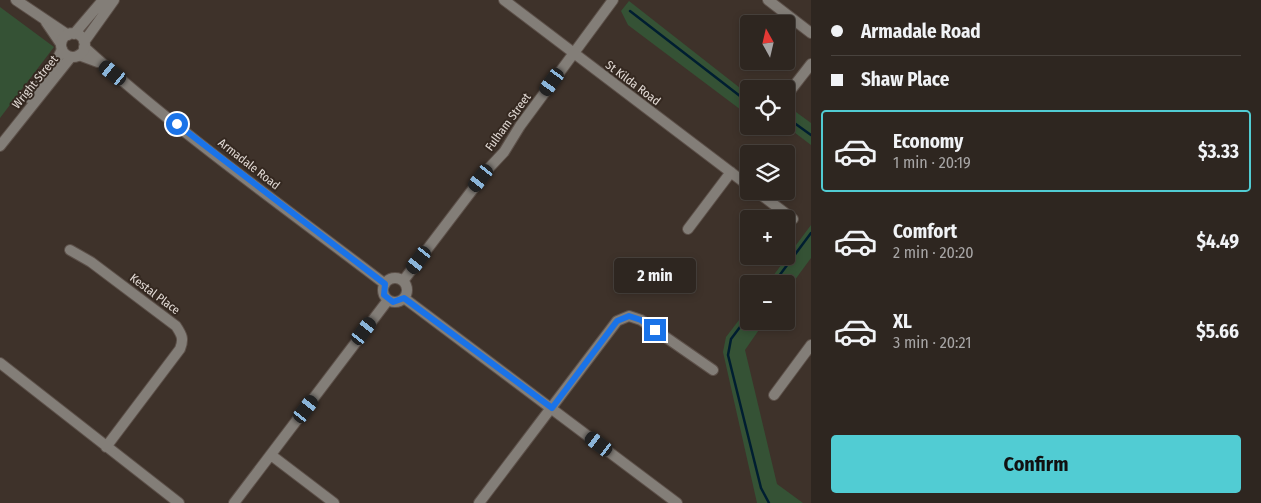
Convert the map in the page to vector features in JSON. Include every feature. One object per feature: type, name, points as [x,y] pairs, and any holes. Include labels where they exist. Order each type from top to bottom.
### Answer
[{"type":"street","points":[[16,0],[46,21],[71,34],[80,36],[79,50],[61,47],[46,21]]},
{"type":"street","points":[[71,34],[104,0]]},
{"type":"street","name":"Wright Street","points":[[0,146],[79,50],[114,0]]},
{"type":"street","name":"St Kilda Road","points":[[504,0],[740,179]]},
{"type":"street","name":"Fulham Street","points":[[403,281],[489,168],[504,152],[573,53],[613,0]]},
{"type":"street","points":[[768,0],[811,33]]},
{"type":"street","name":"Wright Street","points":[[0,136],[55,64],[61,47],[71,34]]},
{"type":"street","name":"Armadale Road","points":[[79,50],[99,62],[385,284]]},
{"type":"street","points":[[795,85],[811,64]]},
{"type":"street","points":[[688,229],[731,172]]},
{"type":"street","points":[[768,200],[782,210]]},
{"type":"street","name":"Kestal Place","points":[[70,250],[91,262],[176,326],[183,342],[180,349],[106,447]]},
{"type":"street","points":[[397,278],[407,286],[404,298],[393,302],[384,295],[385,284],[390,279],[397,278]]},
{"type":"street","points":[[404,298],[677,503]]},
{"type":"street","points":[[234,503],[388,300]]},
{"type":"street","points":[[479,503],[617,321],[629,316],[641,320],[713,370]]},
{"type":"street","points":[[774,395],[811,345]]},
{"type":"street","points":[[0,363],[180,503]]},
{"type":"street","points":[[271,456],[334,503]]},
{"type":"green space","points":[[629,1],[740,88],[740,109],[628,25],[621,11]]},
{"type":"green space","points":[[0,7],[54,47],[0,118]]},
{"type":"green space","points":[[795,112],[811,123],[811,145],[795,133]]},
{"type":"green space","points":[[811,225],[811,258],[795,280],[795,275],[774,275],[781,265],[795,265],[795,246]]},
{"type":"green space","points":[[740,319],[740,330],[759,330],[745,350],[777,484],[803,503],[757,503],[723,352],[726,337]]},
{"type":"waterway","points":[[630,11],[740,96]]},
{"type":"waterway","points":[[795,123],[811,135]]},
{"type":"waterway","points":[[780,275],[811,233]]},
{"type":"waterway","points":[[740,327],[731,339],[728,355],[761,488],[769,503]]},
{"type":"route","points":[[177,124],[385,284],[383,289],[384,295],[388,300],[399,302],[404,298],[552,408],[617,321],[629,316],[641,320],[655,330]]}]
